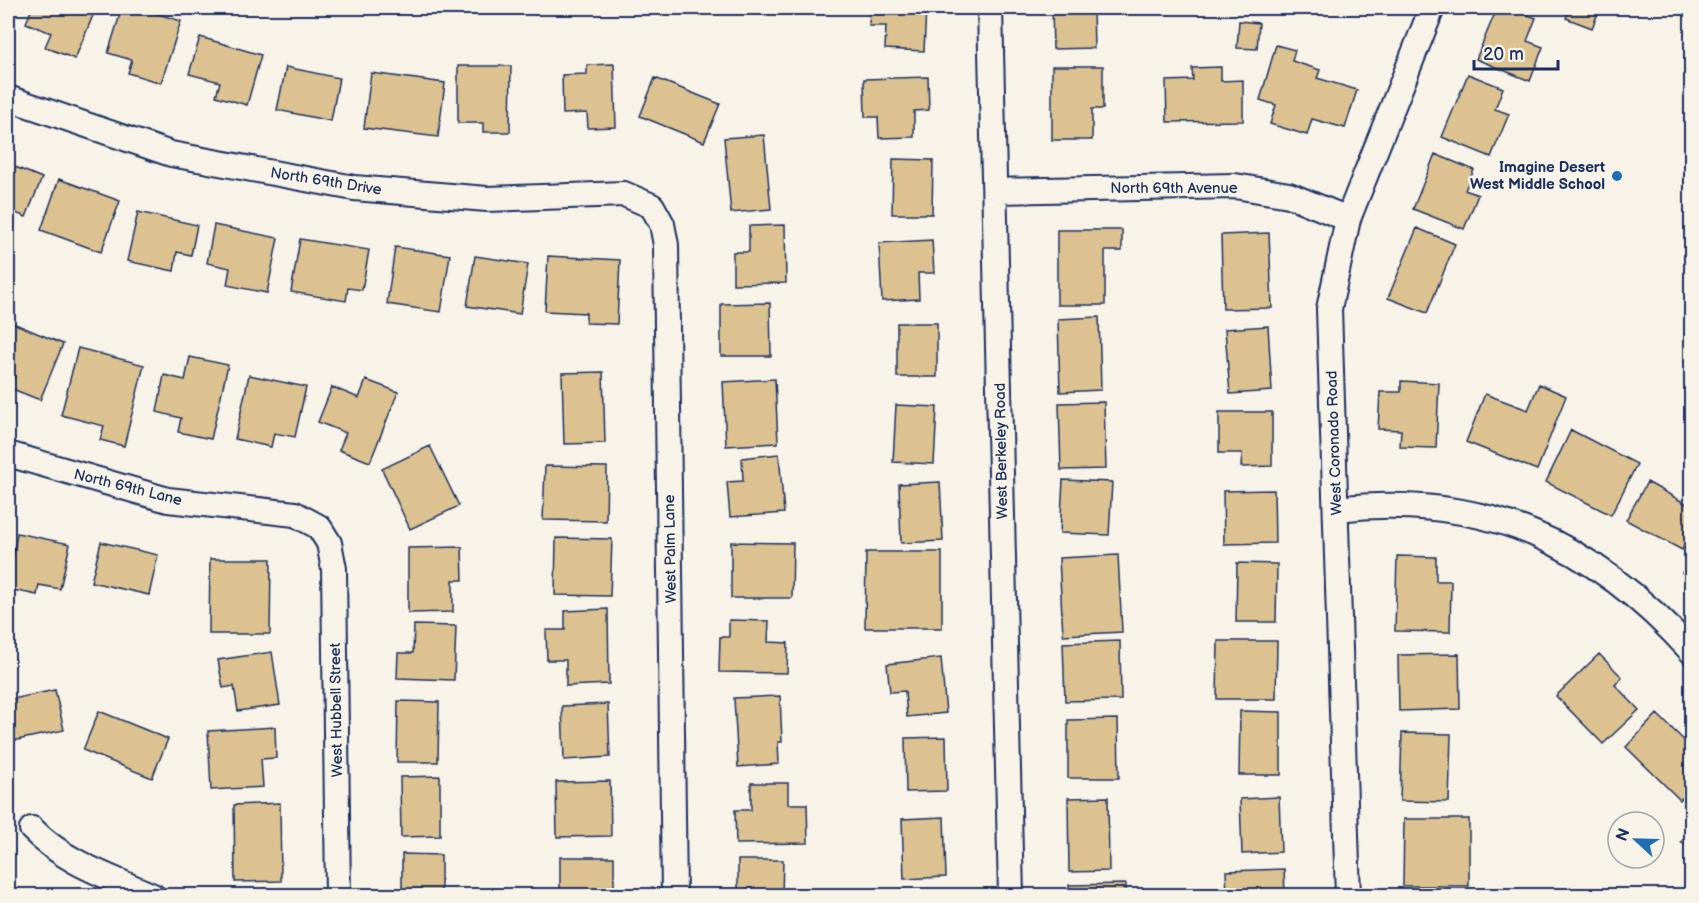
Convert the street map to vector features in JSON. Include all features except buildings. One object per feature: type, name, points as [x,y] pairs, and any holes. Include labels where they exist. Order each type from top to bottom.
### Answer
[{"type":"street","name":"West Berkeley Road","points":[[990,8],[1011,896]]},
{"type":"street","name":"West Coronado Road","points":[[1348,896],[1329,309],[1348,219],[1432,8]]},
{"type":"street","name":"North 69th Drive","points":[[8,98],[171,154],[354,188],[487,199],[624,194],[652,206]]},
{"type":"street","name":"North 69th Avenue","points":[[995,191],[1235,186],[1289,195],[1348,219]]},
{"type":"street","name":"West Palm Lane","points":[[652,206],[663,225],[666,245],[674,896]]},
{"type":"street","name":"North 69th Lane","points":[[8,454],[168,500],[295,514],[319,527]]},
{"type":"street","points":[[1337,509],[1379,505],[1431,508],[1480,516],[1543,536],[1589,560],[1626,588],[1661,617],[1692,652]]},
{"type":"street","name":"West Hubbell Street","points":[[319,527],[329,543],[334,569],[338,896]]},
{"type":"street","points":[[32,829],[48,846],[71,860],[153,896]]},
{"type":"place","name":"Imagine Desert West Middle School","points":[[1617,176]]}]
